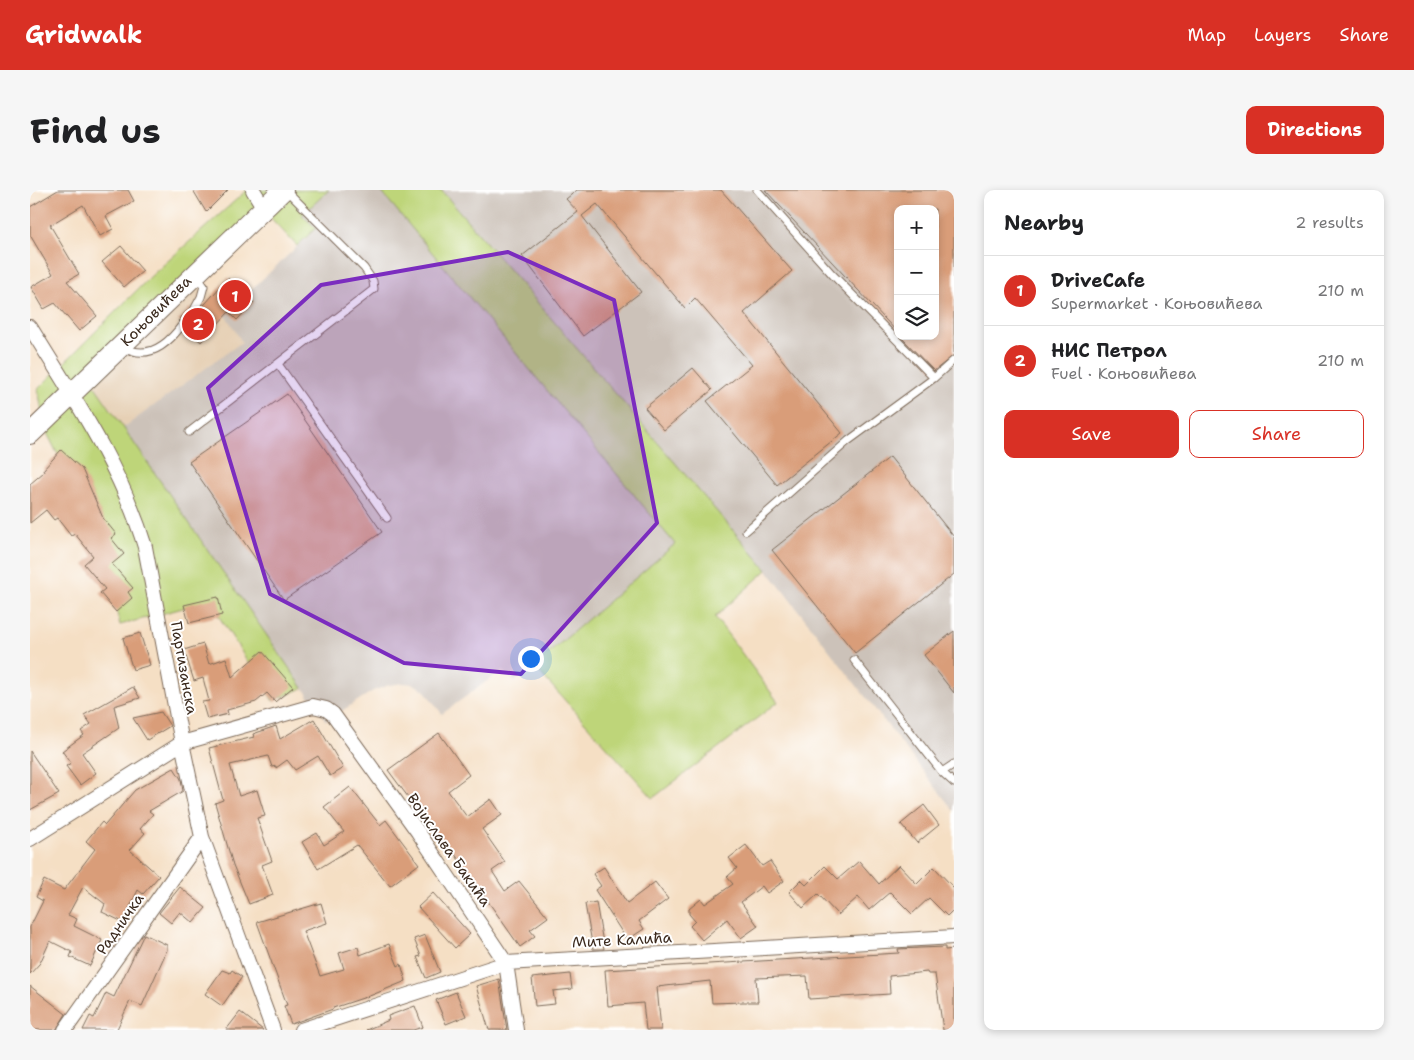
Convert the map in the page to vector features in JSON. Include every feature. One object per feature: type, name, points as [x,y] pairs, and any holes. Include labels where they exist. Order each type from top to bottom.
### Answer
[{"type":"main road","name":"Коњовићева","points":[[30,434],[195,273],[285,190]]},
{"type":"street","points":[[254,190],[264,208]]},
{"type":"street","name":"Партизанска","points":[[30,327],[114,467],[137,519],[145,547],[202,837],[273,1030]]},
{"type":"street","name":"Војислава Бакића","points":[[182,743],[313,706],[320,707],[333,714],[418,832],[506,963],[516,1030]]},
{"type":"street","points":[[32,840],[182,743]]},
{"type":"street","name":"Радничка","points":[[65,1030],[202,837]]},
{"type":"street","name":"Мите Калића","points":[[301,1030],[506,963],[954,937]]},
{"type":"lane","points":[[189,432],[374,289],[374,281],[364,268],[285,190]]},
{"type":"lane","points":[[757,190],[832,274],[934,378]]},
{"type":"lane","points":[[195,273],[204,286],[195,308]]},
{"type":"lane","points":[[122,345],[140,352],[150,352],[166,343],[182,325]]},
{"type":"lane","points":[[746,531],[848,441],[934,378],[954,360]]},
{"type":"lane","points":[[278,364],[387,518]]},
{"type":"lane","points":[[854,660],[942,772],[954,783]]},
{"type":"lane","points":[[942,772],[954,764]]},
{"type":"highlighted area","points":[[508,252],[614,300],[657,523],[521,674],[404,663],[270,594],[208,388],[321,285]]},
{"type":"shaded area","points":[[329,190],[380,190],[676,544],[515,682],[502,670],[442,714],[425,691],[414,684],[404,683],[389,685],[373,691],[326,721],[123,428],[242,342],[225,314],[316,229],[302,215]]},
{"type":"shaded area","points":[[441,190],[954,190],[954,811],[767,570]]},
{"type":"shaded area","points":[[203,278],[243,342],[123,428],[94,385]]},
{"type":"green space","points":[[247,190],[329,190],[302,215],[316,228],[297,246],[267,214],[94,385],[303,688],[273,701],[209,601],[120,625],[96,531],[45,429],[38,389],[150,277]]},
{"type":"green space","points":[[380,190],[441,190],[767,570],[715,617],[778,702],[653,798],[534,666],[675,544]]},
{"type":"building","points":[[58,190],[128,190],[134,201],[106,216],[113,229],[100,236],[83,205],[50,225],[79,274],[67,281],[97,316],[79,331],[55,303],[44,309],[31,287],[53,274],[30,235],[30,207]]},
{"type":"building","points":[[193,190],[228,190],[206,212]]},
{"type":"building","points":[[577,190],[721,190],[792,271],[744,313],[842,433],[777,485],[707,401],[752,365],[695,298],[685,308],[597,204],[582,216],[641,292],[583,336],[522,256],[578,212],[566,199]]},
{"type":"building","points":[[765,190],[954,190],[954,355],[934,371],[904,340],[939,340],[939,205],[894,205],[894,329]]},
{"type":"building","points":[[121,246],[143,271],[124,287],[102,262]]},
{"type":"building","points":[[228,278],[254,302],[237,320],[229,312],[201,342],[186,329],[186,321],[178,321],[190,308],[193,313],[198,312]]},
{"type":"building","points":[[693,368],[712,390],[664,430],[645,408]]},
{"type":"building","points":[[287,394],[382,532],[284,600],[189,462]]},
{"type":"building","points":[[61,450],[82,469],[103,518],[116,534],[111,538],[124,554],[112,564],[133,588],[128,592],[132,598],[116,612],[100,593],[105,589],[84,564],[93,556],[75,534],[71,536],[57,518],[54,520],[46,510],[30,523],[30,484],[44,472],[43,470]]},
{"type":"building","points":[[890,457],[954,537],[954,574],[855,653],[772,550]]},
{"type":"building","points":[[218,597],[222,615],[189,623],[184,605]]},
{"type":"building","points":[[954,631],[954,693],[924,655]]},
{"type":"building","points":[[140,633],[150,665],[133,670],[123,638]]},
{"type":"building","points":[[203,644],[209,664],[226,658],[232,677],[262,651],[293,687],[275,702],[267,693],[256,702],[227,710],[228,714],[207,719],[202,702],[209,701],[203,678],[194,681],[184,650]]},
{"type":"building","points":[[133,687],[140,698],[114,706],[119,728],[82,753],[96,773],[80,785],[66,766],[71,763],[62,751],[84,735],[81,731],[91,724],[84,715]]},
{"type":"building","points":[[161,712],[170,726],[147,740],[133,718]]},
{"type":"building","points":[[314,719],[343,768],[330,776],[318,756],[295,770],[287,760],[276,768],[276,766],[272,767],[268,756],[230,765],[239,796],[257,790],[265,816],[257,818],[272,861],[262,865],[273,895],[249,904],[233,865],[215,803],[223,800],[209,748],[254,737],[253,734],[276,726],[280,739]]},
{"type":"building","points":[[439,733],[469,775],[448,791],[467,817],[491,799],[502,815],[482,829],[505,862],[492,871],[505,891],[519,881],[548,917],[530,930],[535,936],[520,947],[452,850],[449,852],[388,770]]},
{"type":"building","points":[[30,751],[59,794],[30,810]]},
{"type":"building","points":[[174,768],[181,779],[183,791],[149,811],[153,814],[140,829],[145,833],[130,850],[159,876],[143,894],[138,890],[123,922],[102,912],[105,904],[83,887],[68,915],[77,919],[74,926],[102,940],[90,966],[70,957],[72,952],[50,941],[40,963],[30,974],[30,927],[43,901],[36,897],[44,880],[64,890],[95,849],[86,841],[102,822],[105,825],[135,790]]},
{"type":"building","points":[[350,787],[380,825],[386,820],[419,864],[390,886],[357,845],[318,869],[302,842],[317,833],[324,845],[344,832],[324,807]]},
{"type":"building","points":[[924,805],[939,825],[917,843],[901,824]]},
{"type":"building","points":[[746,845],[762,866],[770,861],[784,881],[767,893],[762,886],[741,902],[758,926],[741,938],[727,919],[702,940],[690,926],[695,921],[689,914],[689,909],[701,899],[705,904],[733,884],[727,877],[737,868],[729,858]]},
{"type":"building","points":[[859,861],[879,884],[899,865],[917,884],[934,867],[954,888],[954,909],[947,916],[929,898],[912,914],[890,892],[869,910],[858,897],[838,915],[818,894],[803,908],[789,892],[801,880],[806,885],[825,866],[838,879]]},
{"type":"building","points":[[604,867],[627,903],[655,882],[668,899],[639,921],[644,929],[627,940],[595,890],[601,886],[593,874]]},
{"type":"building","points":[[180,887],[206,908],[193,923],[180,912],[171,923],[159,913]]},
{"type":"building","points":[[433,893],[470,934],[455,948],[418,907]]},
{"type":"building","points":[[596,902],[604,949],[593,949],[585,904]]},
{"type":"building","points":[[321,903],[327,923],[303,931],[320,976],[344,969],[339,953],[358,947],[360,955],[389,944],[398,966],[401,964],[406,981],[291,1024],[284,1006],[287,1005],[257,922]]},
{"type":"building","points":[[144,934],[167,945],[167,950],[142,1006],[130,1001],[118,1030],[83,1030],[90,1016],[94,1018],[106,993],[114,997]]},
{"type":"building","points":[[425,935],[440,972],[426,978],[417,957],[421,956],[414,939]]},
{"type":"building","points":[[945,947],[945,950],[954,949],[954,1030],[943,1030],[935,974],[928,974],[927,972],[889,976],[890,994],[809,999],[807,976],[756,978],[758,1002],[712,1003],[710,981],[657,987],[661,1030],[646,1030],[643,1003],[608,1006],[605,970],[899,953],[898,949]]},
{"type":"building","points":[[222,970],[230,973],[232,970],[242,977],[222,1006],[205,994]]},
{"type":"building","points":[[570,974],[572,989],[553,991],[555,1004],[535,1006],[532,978]]},
{"type":"building","points":[[499,979],[507,1030],[489,1030],[476,986]]},
{"type":"building","points":[[30,986],[66,1014],[56,1030],[30,1030]]},
{"type":"building","points":[[456,992],[466,1016],[446,1024],[436,1000]]},
{"type":"building","points":[[415,1006],[423,1027],[413,1030],[366,1030],[389,1020],[388,1016]]},
{"type":"building","points":[[240,1012],[263,1030],[226,1030]]},
{"type":"place","name":"DriveCafe","points":[[235,296]]},
{"type":"place","name":"НИС Петрол","points":[[198,324]]}]
